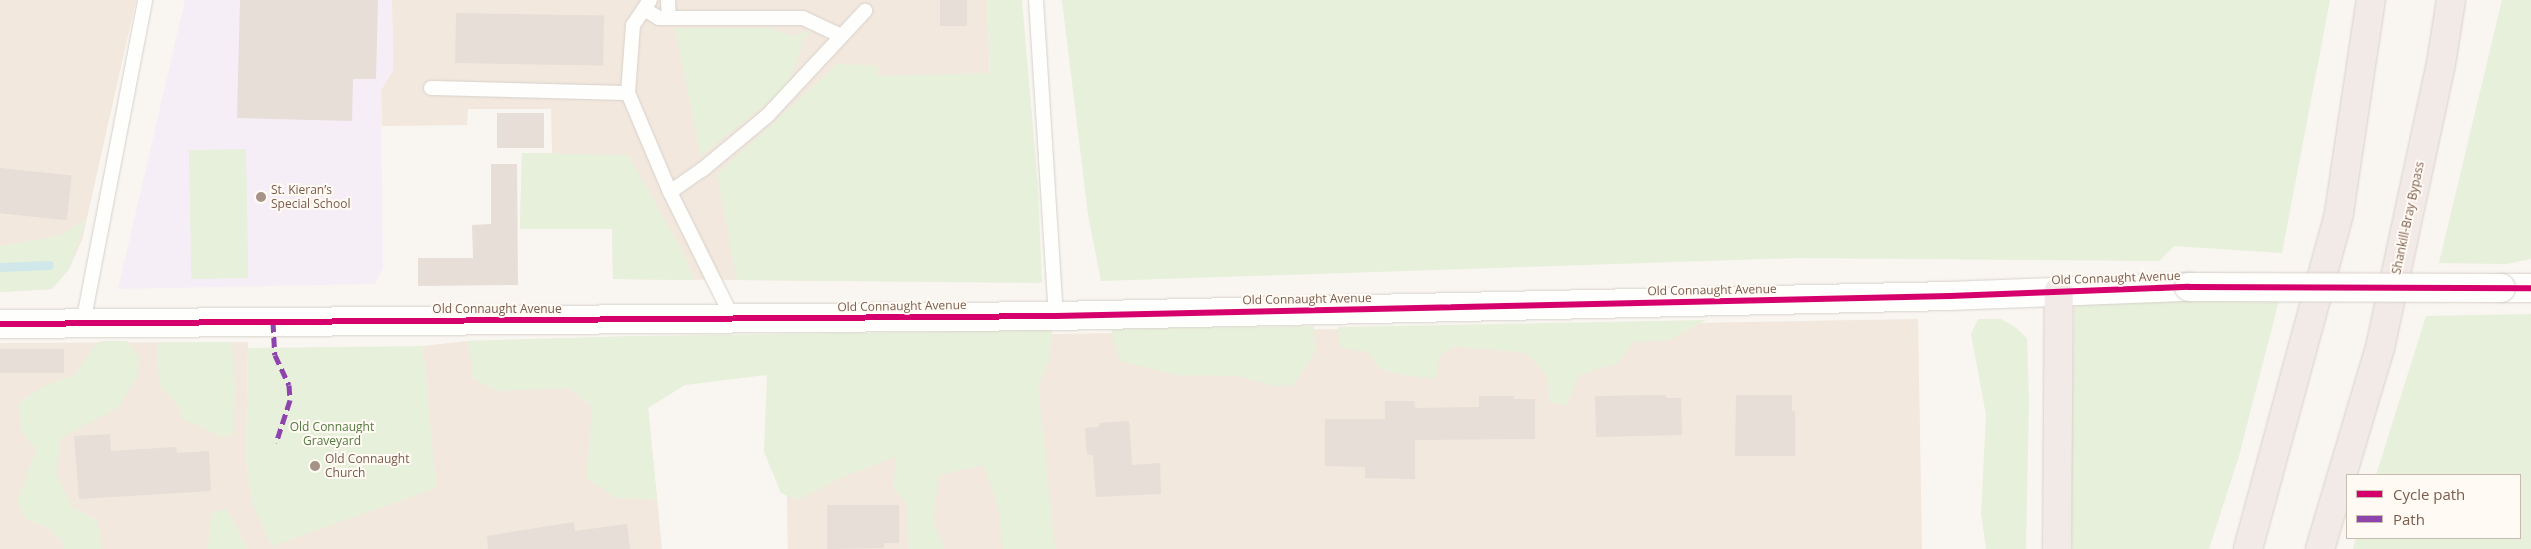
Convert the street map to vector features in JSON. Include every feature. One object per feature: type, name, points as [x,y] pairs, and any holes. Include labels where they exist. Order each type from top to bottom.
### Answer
[{"type":"highway","points":[[2248,549],[2338,213],[2371,0]]},
{"type":"highway","name":"Shankill-Bray Bypass","points":[[2320,549],[2380,348],[2441,64],[2451,0]]},
{"type":"highway","points":[[2441,64],[2460,0]]},
{"type":"highway","points":[[2057,549],[2059,291]]},
{"type":"street","name":"Old Connaught Avenue","points":[[0,324],[1056,316],[1920,297],[2189,287],[2531,288]]},
{"type":"lane","points":[[83,322],[144,0]]},
{"type":"lane","points":[[668,0],[669,18]]},
{"type":"lane","points":[[1036,0],[1056,316]]},
{"type":"lane","points":[[733,319],[670,192],[628,93],[633,25],[647,4],[659,18],[804,18],[841,36]]},
{"type":"lane","points":[[670,192],[702,170],[767,116],[865,11]]},
{"type":"lane","points":[[431,88],[628,93]]},
{"type":"shaded area","points":[[0,0],[136,0],[82,240],[69,269],[52,289],[0,292]]},
{"type":"shaded area","name":"St. Kieran’s Special School","points":[[185,0],[392,0],[393,70],[381,90],[383,268],[375,284],[118,289]]},
{"type":"shaded area","points":[[392,0],[987,0],[998,282],[613,279],[612,229],[520,229],[522,153],[552,153],[551,109],[468,109],[467,125],[382,126],[381,90],[393,70]]},
{"type":"shaded area","points":[[1918,319],[1922,549],[788,549],[784,339]]},
{"type":"shaded area","points":[[641,336],[662,549],[0,549],[0,343],[248,342],[246,461],[253,505],[435,488],[423,346],[468,341]]},
{"type":"green space","points":[[987,0],[1022,0],[1038,187],[1042,283],[737,280],[717,174],[838,64],[878,66],[877,76],[990,73]]},
{"type":"green space","points":[[1062,0],[2330,0],[2282,253],[2174,246],[2159,261],[1797,258],[1101,281],[1088,215]]},
{"type":"green space","points":[[2502,0],[2531,0],[2531,259],[2506,264],[2439,263]]},
{"type":"green space","points":[[675,28],[769,28],[793,36],[811,30],[803,41],[797,61],[785,88],[701,156]]},
{"type":"green space","points":[[246,149],[248,278],[191,279],[189,150]]},
{"type":"green space","points":[[522,153],[628,155],[683,252],[694,280],[613,279],[612,229],[520,229]]},
{"type":"green space","points":[[86,220],[69,269],[52,289],[0,292],[0,246],[58,236]]},
{"type":"green space","points":[[2075,297],[2279,300],[2239,456],[2209,549],[2072,549],[2070,448]]},
{"type":"green space","points":[[2531,314],[2531,549],[2353,549],[2356,539],[2521,539],[2521,474],[2376,474],[2426,316]]},
{"type":"green space","points":[[1978,319],[2001,319],[2015,327],[2027,338],[2029,399],[2026,549],[1986,549],[1981,513],[1986,415],[1971,334]]},
{"type":"green space","points":[[1706,320],[1670,340],[1633,342],[1618,363],[1579,375],[1567,405],[1549,402],[1548,376],[1526,353],[1455,346],[1439,357],[1436,379],[1397,374],[1379,368],[1369,352],[1341,348],[1338,327]]},
{"type":"green space","points":[[1314,326],[1315,351],[1294,385],[1274,386],[1238,376],[1176,375],[1120,361],[1111,329]]},
{"type":"green space","points":[[1052,330],[1049,361],[1038,385],[1055,549],[1003,549],[998,506],[984,465],[939,475],[933,520],[944,549],[909,549],[907,503],[893,488],[896,456],[836,480],[797,500],[781,493],[764,452],[767,375],[685,385],[648,408],[657,499],[615,498],[587,478],[592,407],[569,388],[499,391],[473,379],[468,341],[641,336]]},
{"type":"green space","points":[[100,341],[127,341],[139,356],[138,375],[118,408],[61,438],[56,473],[72,507],[97,520],[102,549],[64,549],[62,541],[48,528],[26,519],[17,501],[36,450],[22,431],[18,406],[22,400],[47,385],[75,375],[92,349]]},
{"type":"green space","points":[[158,342],[232,342],[235,389],[233,434],[223,438],[196,424],[183,420],[177,404],[161,387],[157,367]]},
{"type":"green space","name":"Old Connaught Graveyard","points":[[423,346],[436,488],[272,546],[253,505],[246,461],[248,348]]},
{"type":"green space","points":[[227,509],[247,549],[208,549],[211,513]]},
{"type":"building","points":[[240,0],[378,0],[376,79],[353,79],[352,121],[237,118]]},
{"type":"building","points":[[940,0],[967,0],[967,26],[940,26]]},
{"type":"building","points":[[456,13],[604,16],[603,66],[455,63]]},
{"type":"building","points":[[497,113],[544,113],[544,148],[497,148]]},
{"type":"building","points":[[491,164],[517,164],[518,285],[418,286],[418,258],[473,258],[472,225],[491,224]]},
{"type":"building","points":[[0,168],[72,176],[67,220],[0,213]]},
{"type":"building","points":[[0,349],[64,349],[64,373],[0,373]]},
{"type":"building","points":[[1666,395],[1666,398],[1681,398],[1682,435],[1596,437],[1595,396]]},
{"type":"building","points":[[1736,395],[1792,395],[1792,411],[1795,411],[1795,456],[1735,456]]},
{"type":"building","points":[[1479,396],[1514,396],[1514,399],[1535,399],[1535,439],[1415,440],[1415,479],[1365,478],[1365,467],[1325,466],[1325,419],[1385,419],[1385,401],[1414,401],[1415,408],[1479,407]]},
{"type":"building","points":[[1129,421],[1132,465],[1160,463],[1161,494],[1096,497],[1093,455],[1087,455],[1085,428],[1099,427],[1099,423]]},
{"type":"building","points":[[110,434],[111,451],[176,447],[177,453],[209,451],[211,491],[79,499],[74,436]]},
{"type":"building","points":[[827,505],[899,505],[899,543],[884,543],[884,548],[827,549]]},
{"type":"building","points":[[574,522],[575,531],[627,524],[630,549],[488,549],[487,536]]},
{"type":"waterway","points":[[0,267],[49,265]]},
{"type":"marked path","points":[[273,322],[275,355],[289,385],[290,400],[276,443]]},
{"type":"cycle path","points":[[0,324],[1056,316],[1950,296],[2189,287],[2531,288]]},
{"type":"place","name":"St. Kieran’s Special School","points":[[261,197]]},
{"type":"place","name":"Old Connaught Church","points":[[315,466]]}]
